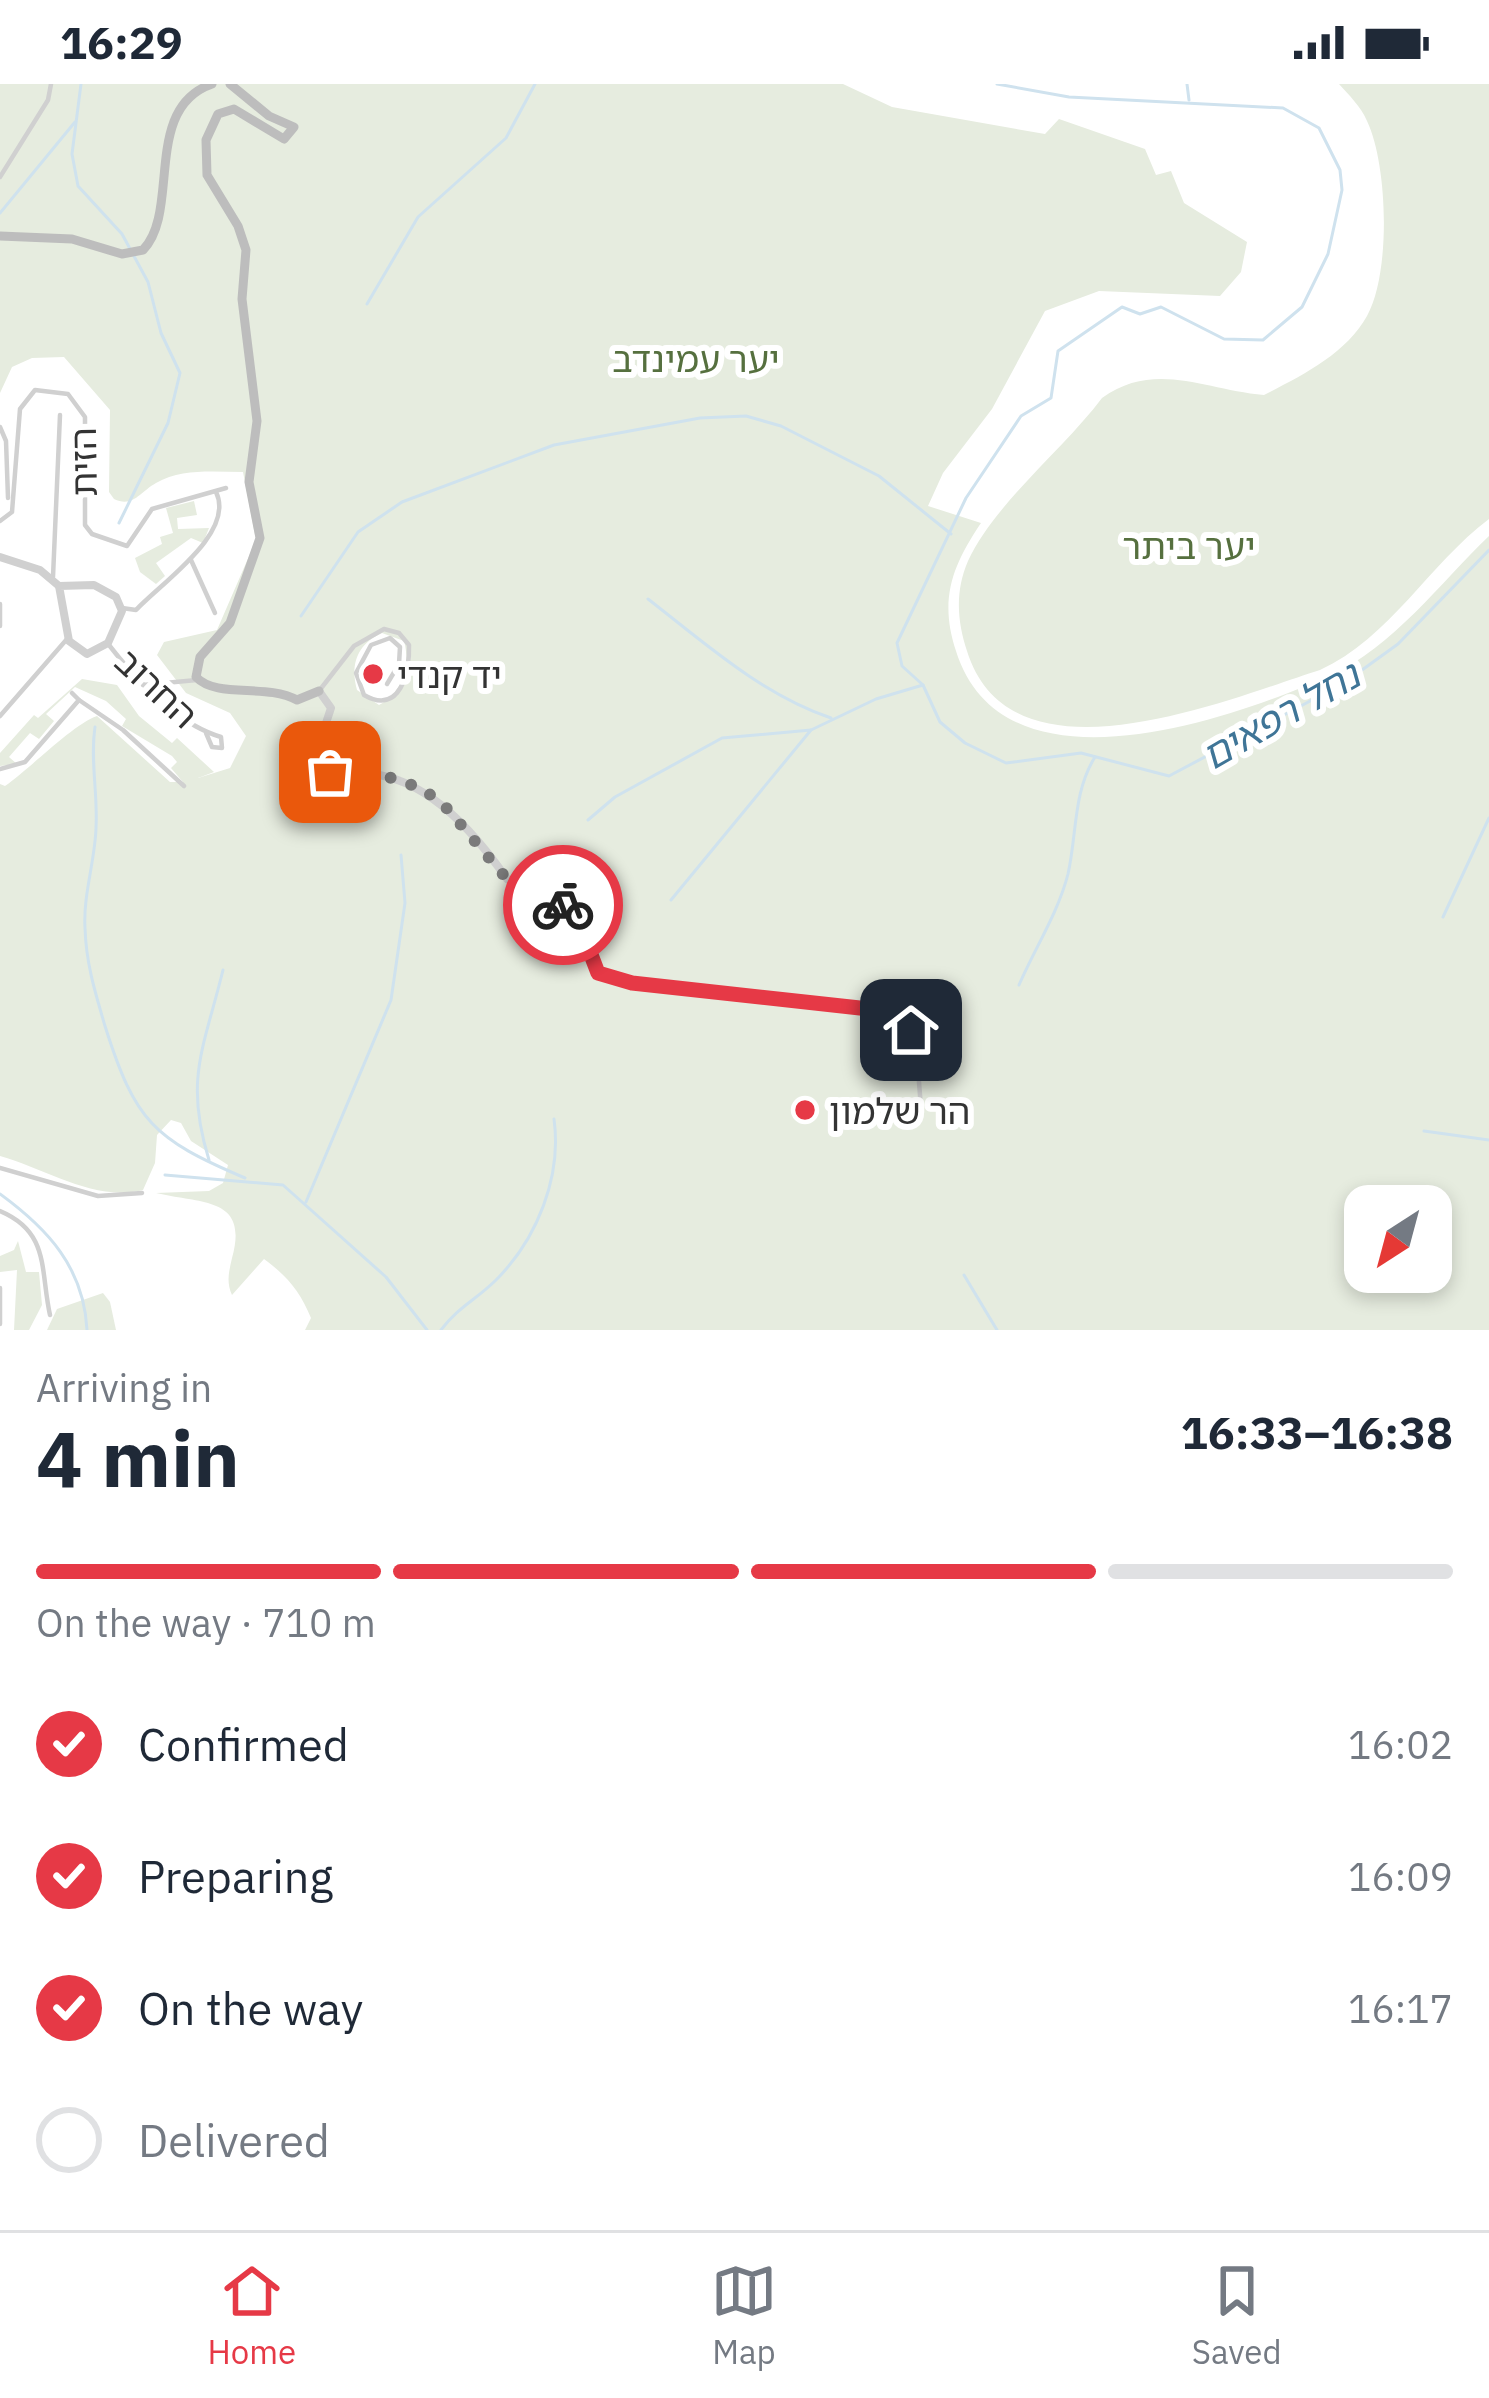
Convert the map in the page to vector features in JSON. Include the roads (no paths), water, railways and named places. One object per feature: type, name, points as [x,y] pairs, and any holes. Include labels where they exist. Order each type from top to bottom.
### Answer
[{"type":"main road","points":[[0,236],[72,238],[122,254],[143,250],[158,230],[163,154],[196,93],[212,84]]},
{"type":"main road","points":[[230,84],[269,116],[294,128],[284,139],[250,116],[222,110],[206,140],[210,184],[238,226],[246,250],[242,299],[256,421],[249,482],[260,538],[226,630],[200,657],[198,680],[215,688],[275,689],[297,700],[319,691]]},
{"type":"street","points":[[0,177],[48,100],[51,84]]},
{"type":"street","name":"הזית","points":[[10,499],[22,403],[32,391],[42,389],[68,394],[85,417],[85,525],[92,534],[127,546],[152,509],[226,488]]},
{"type":"street","points":[[53,577],[60,416]]},
{"type":"street","points":[[0,427],[6,441],[10,499],[10,516],[0,521]]},
{"type":"street","points":[[59,586],[100,587],[122,608],[138,609],[164,579],[206,545],[220,502],[215,491]]},
{"type":"street","points":[[0,494],[10,499]]},
{"type":"street","points":[[0,557],[53,577],[59,586],[68,639],[87,654],[108,643],[122,608]]},
{"type":"street","points":[[191,560],[215,613]]},
{"type":"street","points":[[0,604],[0,626]]},
{"type":"street","points":[[387,684],[401,658],[400,647],[390,638],[371,645],[356,674],[368,699],[386,701],[399,692],[410,649],[406,639],[391,629],[354,646],[319,691],[331,708],[318,747],[350,740],[363,744],[360,752],[332,767],[332,777],[365,769],[421,788],[444,805],[507,879],[547,889],[567,909],[598,973],[632,983],[869,1009],[923,1035]]},
{"type":"street","points":[[0,716],[68,639]]},
{"type":"street","name":"החרוב","points":[[108,643],[143,685],[206,734]]},
{"type":"street","points":[[143,685],[198,680]]},
{"type":"street","points":[[72,693],[123,730],[184,786]]},
{"type":"street","points":[[0,770],[21,766],[79,700]]},
{"type":"street","points":[[899,1023],[916,1056],[921,1108]]},
{"type":"street","points":[[0,1168],[98,1196],[142,1193]]},
{"type":"street","points":[[0,1210],[20,1222],[41,1245],[50,1315]]},
{"type":"street","points":[[0,1288],[0,1324]]},
{"type":"waterway","points":[[81,84],[72,154],[78,186],[122,234],[148,282],[161,333],[180,373],[168,423],[119,523]]},
{"type":"waterway","points":[[367,304],[418,217],[506,138],[535,84]]},
{"type":"waterway","name":"נחל רפאים","points":[[997,84],[1069,97],[1283,108],[1319,128],[1340,170],[1342,190],[1328,254],[1302,307],[1263,340],[1224,339],[1161,307],[1140,314],[1122,307],[1058,351],[1051,398],[1021,416],[966,498],[897,643],[902,666],[923,685],[940,722],[965,743],[1006,763],[1081,753],[1169,776],[1344,683],[1398,644],[1489,550]]},
{"type":"waterway","points":[[1187,84],[1189,100]]},
{"type":"waterway","points":[[0,213],[75,122]]},
{"type":"waterway","points":[[301,616],[358,532],[402,502],[554,445],[700,418],[746,416],[781,426],[879,476],[951,534]]},
{"type":"waterway","points":[[648,599],[758,682],[831,718]]},
{"type":"waterway","points":[[588,820],[615,797],[722,738],[811,730],[876,699],[923,685]]},
{"type":"waterway","points":[[95,727],[96,828],[85,928],[105,1026],[127,1084],[152,1123],[189,1151],[245,1178]]},
{"type":"waterway","points":[[671,900],[811,730]]},
{"type":"waterway","points":[[1019,985],[1064,888],[1079,799],[1095,757]]},
{"type":"waterway","points":[[1443,917],[1489,818]]},
{"type":"waterway","points":[[306,1202],[391,1000],[405,903],[401,855]]},
{"type":"waterway","points":[[209,1160],[197,1085],[223,970]]},
{"type":"waterway","points":[[441,1330],[511,1264],[534,1226],[550,1185],[554,1119]]},
{"type":"waterway","points":[[1424,1131],[1489,1140]]},
{"type":"waterway","points":[[165,1175],[283,1185],[386,1277],[427,1330]]},
{"type":"waterway","points":[[0,1194],[48,1236],[71,1269],[87,1330]]},
{"type":"waterway","points":[[964,1275],[997,1330]]},
{"type":"place","name":"יד קנדי","points":[[373,674]]},
{"type":"place","name":"הר שלמון","points":[[805,1110]]},
{"type":"park label","name":"יער עמינדב","points":[[696,358]]},
{"type":"park label","name":"יער ביתר","points":[[1189,545]]}]
